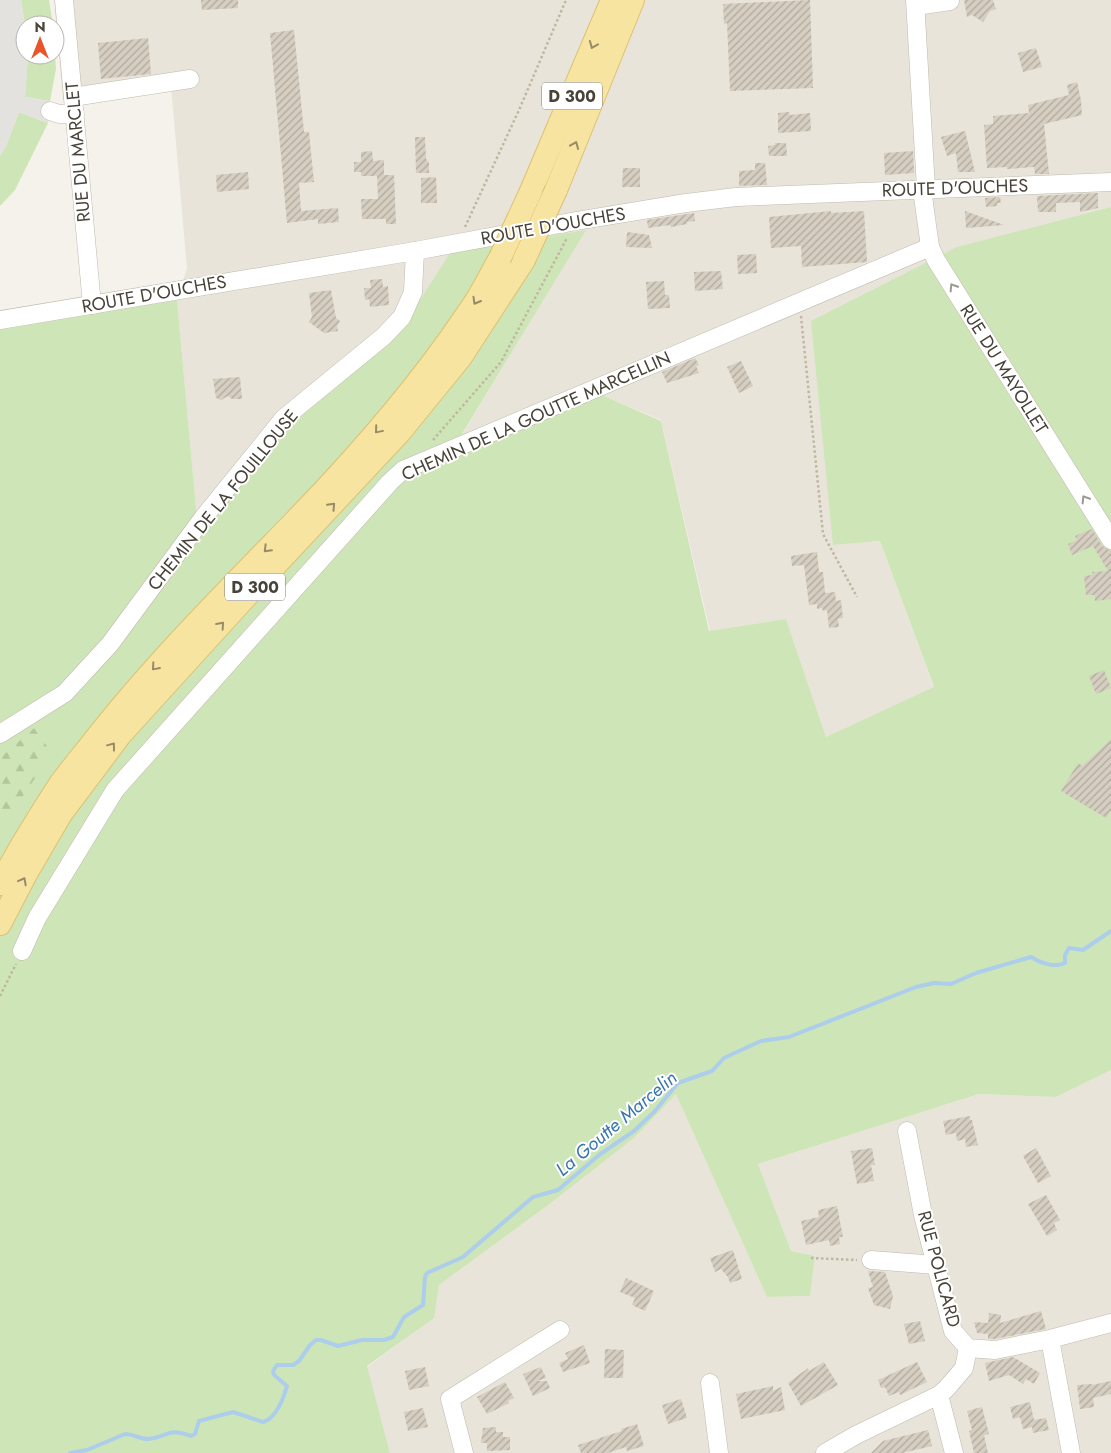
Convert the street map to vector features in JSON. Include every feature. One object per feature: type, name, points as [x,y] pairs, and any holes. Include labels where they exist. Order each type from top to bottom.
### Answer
[{"type":"main road","name":"D 300","points":[[0,884],[17,852],[61,782],[113,716],[248,567],[377,432],[432,363],[468,313],[500,258],[531,191],[612,0]]},
{"type":"main road","name":"D 300","points":[[0,924],[26,874],[61,814],[121,734],[400,432],[461,357],[524,260],[556,190],[633,0]]},
{"type":"street","name":"RUE DU MARCLET","points":[[64,0],[92,304]]},
{"type":"street","points":[[916,3],[950,1]]},
{"type":"street","name":"RUE DU MAYOLLET","points":[[916,3],[924,189],[930,247],[936,260],[1111,540]]},
{"type":"street","points":[[50,111],[58,114],[74,106],[190,80]]},
{"type":"street","name":"ROUTE D'OUCHES","points":[[0,320],[416,251],[576,221],[686,203],[736,197],[1111,182]]},
{"type":"street","name":"CHEMIN DE LA GOUTTE MARCELLIN","points":[[22,951],[36,918],[115,790],[403,470],[930,247]]},
{"type":"street","name":"CHEMIN DE LA FOUILLOUSE","points":[[0,734],[65,693],[110,644],[203,518],[284,418],[384,336],[402,317],[413,292],[416,251]]},
{"type":"street","name":"RUE POLICARD","points":[[906,1131],[923,1216],[953,1331],[968,1348],[994,1350],[1050,1339],[1111,1323]]},
{"type":"street","points":[[870,1260],[936,1265]]},
{"type":"street","points":[[464,1453],[450,1399],[560,1330]]},
{"type":"street","points":[[1050,1339],[1071,1453]]},
{"type":"street","points":[[825,1453],[946,1389],[964,1368],[968,1348]]},
{"type":"street","points":[[710,1383],[719,1453]]},
{"type":"street","points":[[939,1394],[954,1453]]},
{"type":"path","points":[[460,243],[472,210],[519,110],[566,0]]},
{"type":"path","points":[[429,445],[501,362],[576,221]]},
{"type":"path","points":[[799,302],[823,534],[857,597]]},
{"type":"path","points":[[0,996],[22,951]]},
{"type":"path","points":[[811,1258],[870,1260]]},
{"type":"shaded area","points":[[0,0],[21,0],[23,15],[15,15],[15,65],[27,65],[25,97],[50,101],[48,123],[19,112],[6,146],[0,156]]},
{"type":"shaded area","points":[[54,0],[1111,0],[1111,207],[957,248],[833,545],[880,541],[934,688],[826,737],[786,619],[710,631],[661,420],[602,395],[462,435],[585,230],[403,327],[198,531],[177,300],[187,268],[171,86],[63,101],[60,65],[65,65],[65,15],[55,15]]},
{"type":"shaded area","points":[[1111,1070],[1111,1453],[390,1453],[367,1367],[433,1318],[439,1285],[551,1203],[634,1138],[676,1093],[767,1297],[810,1296],[815,1256],[791,1251],[758,1164],[979,1094],[1056,1097]]},
{"type":"green space","points":[[21,0],[49,0],[51,15],[23,15]]},
{"type":"green space","points":[[27,65],[56,65],[50,101],[25,97]]},
{"type":"green space","points":[[19,112],[48,123],[15,190],[0,206],[0,156],[6,146]]},
{"type":"green space","points":[[1111,207],[1111,1070],[1056,1097],[979,1094],[758,1164],[791,1251],[815,1256],[810,1296],[767,1297],[676,1094],[634,1138],[551,1203],[439,1285],[434,1318],[367,1366],[390,1453],[0,1453],[0,327],[177,300],[198,530],[286,422],[403,327],[450,253],[586,230],[462,434],[602,395],[661,421],[709,631],[786,619],[826,737],[934,687],[880,541],[833,545],[811,321],[957,247]]},
{"type":"green space","points":[[34,728],[52,753],[0,830],[0,758]]},
{"type":"building","points":[[201,0],[238,0],[238,8],[202,10]]},
{"type":"building","points":[[810,0],[813,88],[730,91],[727,23],[724,24],[723,4]]},
{"type":"building","points":[[964,0],[993,0],[996,9],[990,11],[983,22],[972,15],[967,17]]},
{"type":"building","points":[[294,30],[304,132],[309,132],[314,182],[299,183],[301,211],[338,208],[339,222],[318,224],[318,219],[287,223],[270,33]]},
{"type":"building","points":[[148,38],[151,74],[101,79],[98,43]]},
{"type":"building","points":[[1036,48],[1042,67],[1023,72],[1018,53]]},
{"type":"building","points":[[1077,82],[1082,115],[1044,124],[1049,174],[1035,174],[1034,167],[987,168],[984,125],[993,124],[993,116],[1029,113],[1028,105],[1069,95],[1067,85]]},
{"type":"building","points":[[789,112],[790,115],[810,113],[811,131],[778,133],[778,113]]},
{"type":"building","points":[[965,131],[975,172],[958,172],[956,153],[947,156],[941,137]]},
{"type":"building","points":[[415,137],[425,137],[429,173],[416,173]]},
{"type":"building","points":[[775,143],[786,143],[787,156],[769,156],[768,146],[775,145]]},
{"type":"building","points":[[372,151],[373,161],[384,160],[384,175],[394,175],[396,224],[386,224],[386,219],[362,219],[361,199],[378,199],[377,176],[361,176],[361,172],[354,172],[354,162],[361,162],[361,152]]},
{"type":"building","points":[[913,151],[914,173],[885,175],[884,153]]},
{"type":"building","points":[[755,163],[765,163],[767,185],[739,186],[739,171],[755,170]]},
{"type":"building","points":[[623,168],[640,168],[640,187],[622,187]]},
{"type":"building","points":[[248,172],[249,189],[217,192],[216,175]]},
{"type":"building","points":[[436,177],[437,203],[421,203],[421,178]]},
{"type":"building","points":[[1098,193],[1098,208],[1080,212],[1080,202],[1056,203],[1056,212],[1038,212],[1037,196]]},
{"type":"building","points":[[1000,197],[1001,203],[997,203],[997,206],[986,207],[985,198]]},
{"type":"building","points":[[831,211],[831,213],[864,211],[867,262],[802,267],[801,246],[771,248],[769,217]]},
{"type":"building","points":[[965,211],[1004,225],[966,228]]},
{"type":"building","points":[[694,213],[695,221],[687,222],[687,224],[648,228],[647,220]]},
{"type":"building","points":[[627,232],[649,235],[652,248],[626,247]]},
{"type":"building","points":[[756,254],[757,273],[738,274],[737,255]]},
{"type":"building","points":[[721,271],[723,289],[695,291],[694,272]]},
{"type":"building","points":[[382,279],[383,287],[388,286],[389,305],[370,307],[369,299],[365,300],[364,288],[371,288],[370,280]]},
{"type":"building","points":[[664,281],[665,295],[669,295],[670,308],[648,309],[646,282]]},
{"type":"building","points":[[331,290],[336,318],[340,321],[337,326],[338,331],[324,333],[309,322],[312,317],[309,293]]},
{"type":"building","points":[[695,358],[699,365],[696,366],[699,373],[667,383],[662,372]]},
{"type":"building","points":[[741,361],[753,386],[739,393],[727,367]]},
{"type":"building","points":[[240,377],[242,399],[232,399],[228,396],[221,400],[216,398],[213,379]]},
{"type":"building","points":[[1092,529],[1102,546],[1111,551],[1111,599],[1095,601],[1095,595],[1086,595],[1084,576],[1093,575],[1092,572],[1108,571],[1093,546],[1072,555],[1068,544],[1077,540],[1075,536]]},
{"type":"building","points":[[817,552],[819,572],[823,572],[825,593],[835,592],[836,601],[841,600],[843,618],[838,619],[839,627],[829,628],[827,610],[817,609],[817,604],[809,605],[804,565],[792,566],[791,556]]},
{"type":"building","points":[[1104,670],[1111,688],[1096,694],[1089,676]]},
{"type":"building","points":[[1111,739],[1111,810],[1106,818],[1061,791],[1078,763],[1082,766]]},
{"type":"building","points":[[970,1116],[978,1145],[966,1147],[965,1139],[957,1141],[956,1133],[946,1135],[943,1121]]},
{"type":"building","points":[[872,1148],[875,1165],[871,1165],[874,1181],[857,1184],[851,1151]]},
{"type":"building","points":[[1036,1148],[1051,1176],[1038,1183],[1023,1156]]},
{"type":"building","points":[[1046,1195],[1060,1220],[1054,1223],[1057,1230],[1047,1236],[1028,1204]]},
{"type":"building","points":[[837,1206],[843,1237],[839,1237],[840,1244],[830,1246],[829,1240],[806,1245],[801,1221],[819,1217],[818,1210]]},
{"type":"building","points":[[733,1250],[742,1279],[730,1283],[728,1277],[721,1269],[715,1272],[710,1258]]},
{"type":"building","points":[[868,1271],[885,1272],[893,1296],[890,1309],[874,1305],[868,1288],[873,1287]]},
{"type":"building","points":[[626,1278],[654,1291],[645,1311],[632,1305],[635,1298],[620,1292]]},
{"type":"building","points":[[1041,1311],[1046,1329],[994,1339],[988,1339],[988,1334],[977,1333],[974,1322],[988,1323],[989,1313],[1001,1315],[1000,1323]]},
{"type":"building","points":[[920,1321],[925,1341],[909,1344],[904,1324]]},
{"type":"building","points":[[584,1345],[590,1363],[563,1372],[559,1363],[568,1359],[565,1353]]},
{"type":"building","points":[[605,1349],[624,1350],[623,1378],[604,1378]]},
{"type":"building","points":[[1013,1357],[1040,1373],[1034,1384],[1026,1379],[1023,1384],[1009,1375],[989,1381],[985,1363]]},
{"type":"building","points":[[824,1362],[838,1385],[801,1406],[788,1383],[808,1368],[809,1371]]},
{"type":"building","points":[[917,1362],[927,1382],[900,1395],[899,1392],[889,1396],[885,1387],[881,1388],[878,1380]]},
{"type":"building","points":[[425,1367],[429,1386],[409,1390],[405,1371]]},
{"type":"building","points":[[541,1367],[546,1378],[537,1381],[547,1381],[550,1388],[533,1396],[523,1374]]},
{"type":"building","points":[[1111,1381],[1111,1394],[1093,1398],[1094,1407],[1080,1409],[1077,1385],[1092,1385]]},
{"type":"building","points":[[505,1382],[514,1398],[508,1401],[509,1403],[487,1414],[477,1397]]},
{"type":"building","points":[[773,1386],[773,1391],[781,1387],[785,1410],[741,1419],[736,1394]]},
{"type":"building","points":[[681,1399],[687,1418],[668,1424],[662,1405]]},
{"type":"building","points":[[1030,1402],[1034,1420],[1046,1418],[1049,1430],[1033,1433],[1032,1427],[1023,1429],[1020,1417],[1013,1419],[1010,1407]]},
{"type":"building","points":[[982,1407],[989,1434],[984,1435],[988,1453],[974,1453],[969,1431],[972,1430],[967,1411]]},
{"type":"building","points":[[423,1408],[428,1427],[408,1431],[404,1412]]},
{"type":"building","points":[[637,1424],[644,1446],[627,1451],[626,1447],[608,1453],[581,1453],[578,1445],[622,1431],[621,1429]]},
{"type":"building","points":[[496,1427],[496,1432],[503,1432],[503,1437],[510,1437],[510,1450],[487,1451],[487,1443],[481,1443],[483,1428]]},
{"type":"building","points":[[928,1430],[932,1446],[902,1453],[871,1453],[883,1441]]},
{"type":"waterway","name":"La Goutte Marcelin","points":[[70,1453],[87,1450],[125,1434],[148,1439],[172,1432],[191,1436],[195,1434],[199,1421],[233,1412],[263,1422],[268,1420],[279,1407],[287,1386],[274,1375],[273,1371],[277,1365],[293,1365],[299,1361],[310,1345],[316,1340],[338,1346],[362,1340],[384,1340],[393,1337],[404,1317],[423,1305],[427,1273],[463,1257],[533,1197],[558,1190],[599,1155],[634,1131],[654,1112],[678,1083],[712,1071],[724,1058],[761,1041],[789,1037],[916,987],[934,983],[951,984],[976,973],[1031,957],[1048,964],[1057,965],[1065,963],[1065,955],[1069,948],[1083,950],[1111,931]]}]
